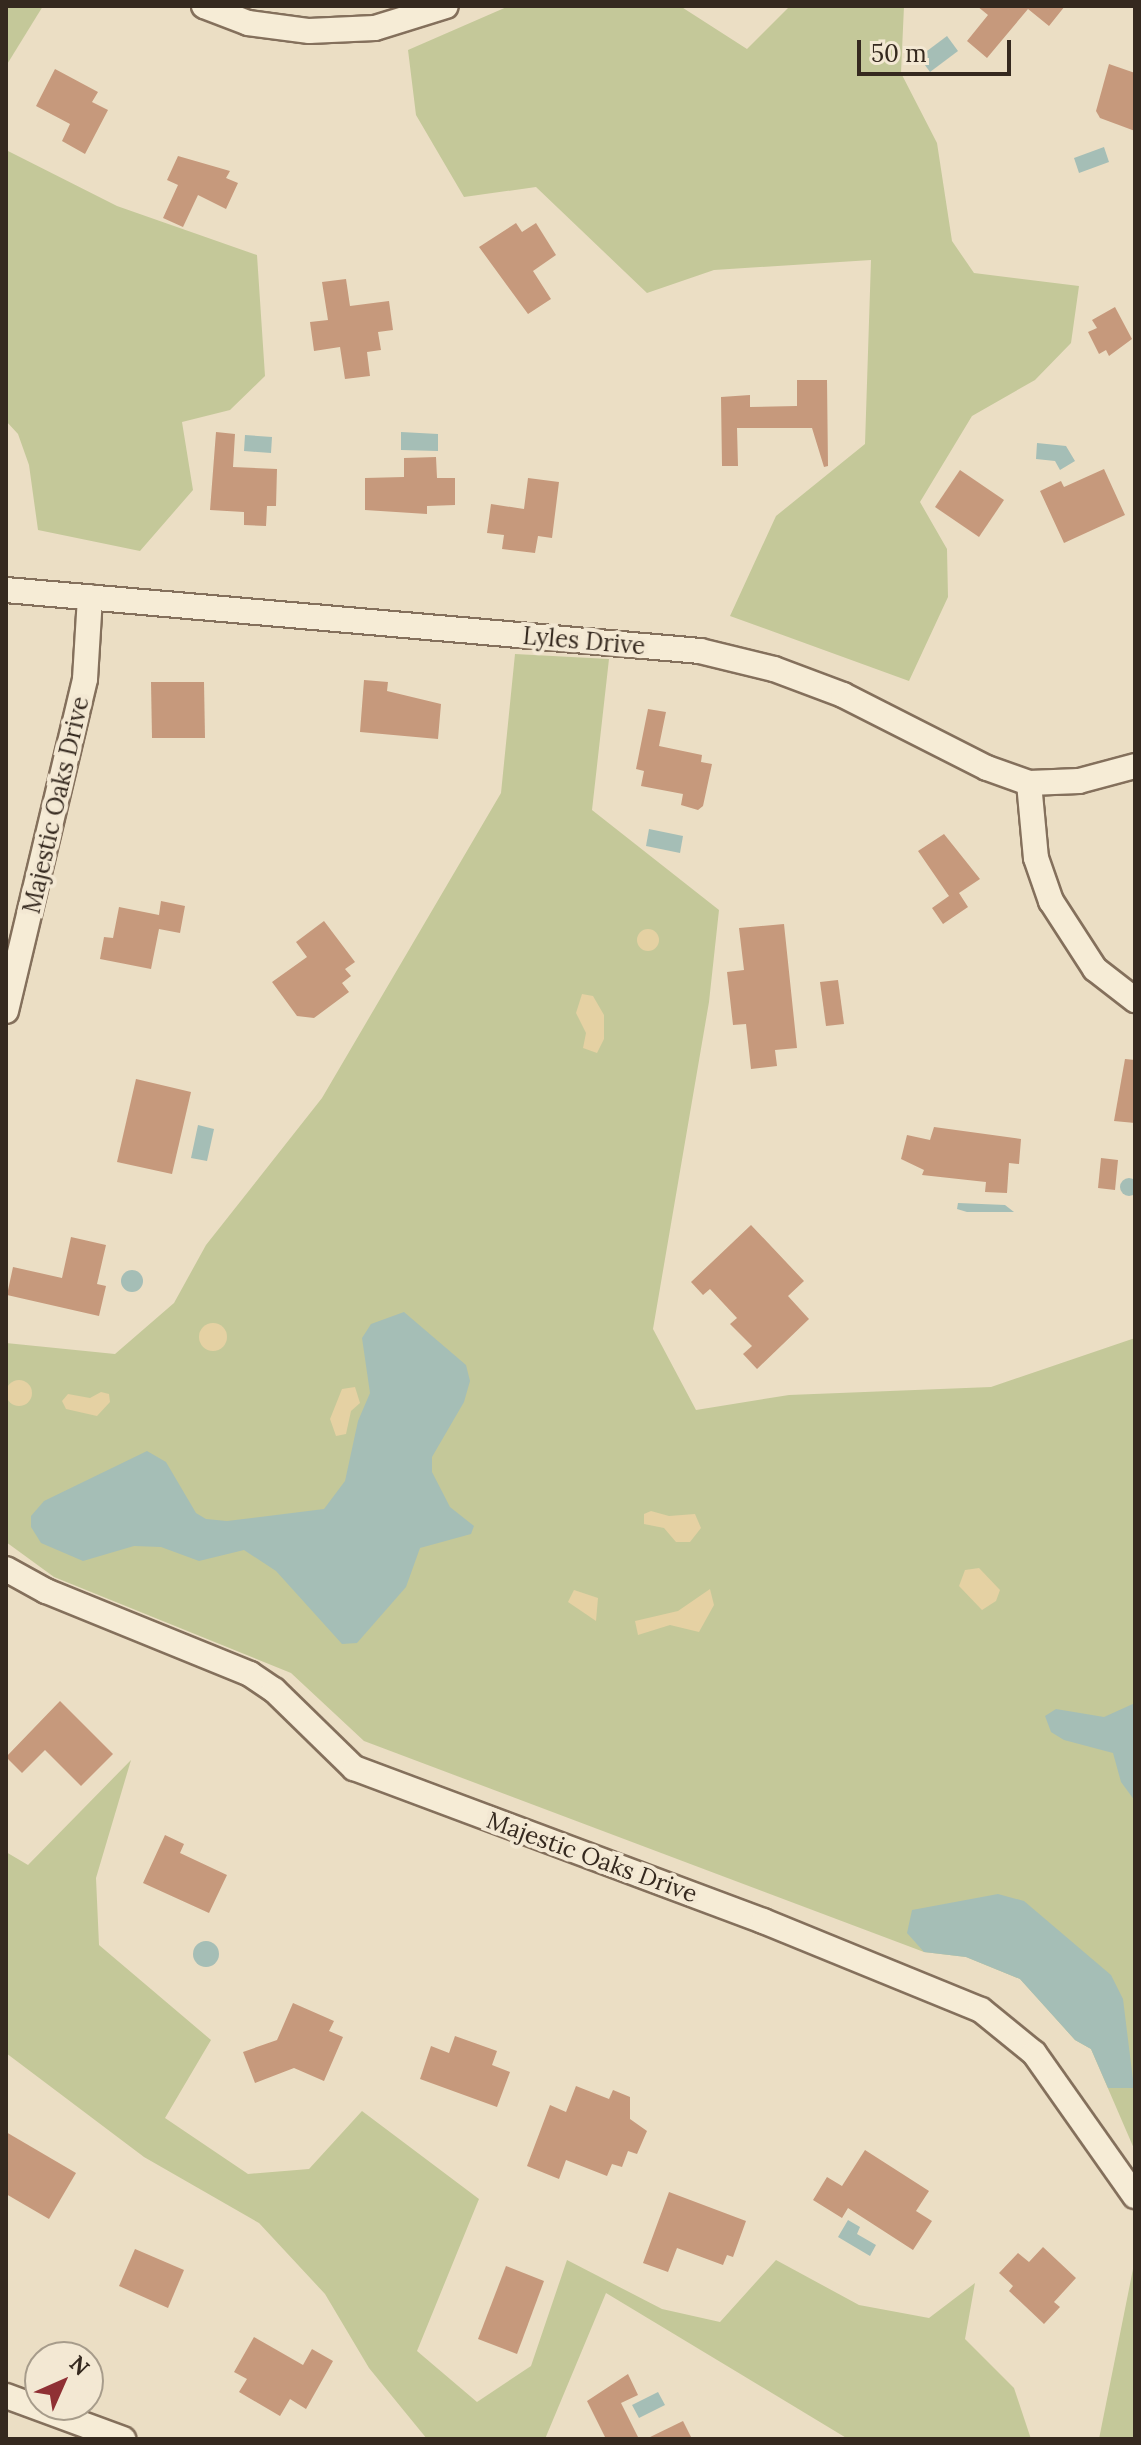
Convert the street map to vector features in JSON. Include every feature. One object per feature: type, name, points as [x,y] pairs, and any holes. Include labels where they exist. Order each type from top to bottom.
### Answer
[{"type":"street","points":[[204,6],[248,23],[309,31],[375,28],[446,6]]},
{"type":"street","name":"Lyles Drive","points":[[6,590],[700,651],[774,669],[843,695],[987,768],[1029,783],[1079,781],[1135,766]]},
{"type":"street","name":"Majestic Oaks Drive","points":[[6,1011],[85,679],[90,597]]},
{"type":"street","points":[[1029,783],[1036,858],[1051,901],[1095,969],[1135,1000]]},
{"type":"street","name":"Majestic Oaks Drive","points":[[6,1569],[46,1591],[250,1674],[354,1768],[763,1921],[981,2010],[1034,2053],[1135,2196]]},
{"type":"street","points":[[6,2396],[123,2439]]},
{"type":"green space","points":[[6,6],[43,6],[6,66]]},
{"type":"green space","points":[[509,6],[680,6],[747,49],[790,6],[904,6],[901,73],[937,143],[952,241],[974,273],[1079,286],[1071,343],[1035,380],[972,416],[920,502],[947,549],[948,597],[909,681],[730,616],[776,516],[865,444],[871,260],[714,270],[647,293],[536,187],[464,197],[416,115],[408,50]]},
{"type":"green space","points":[[6,150],[117,206],[257,255],[265,376],[230,410],[182,422],[193,490],[140,551],[38,530],[29,465],[18,434],[6,421]]},
{"type":"green space","points":[[515,654],[609,659],[592,810],[719,910],[709,1002],[653,1329],[696,1410],[789,1395],[991,1387],[1135,1338],[1135,2151],[1091,2049],[1075,2040],[1020,1979],[966,1957],[924,1952],[364,1741],[291,1673],[54,1577],[6,1542],[6,1343],[115,1354],[174,1303],[206,1245],[322,1098],[501,793]]},
{"type":"green space","points":[[131,1760],[96,1878],[99,1945],[211,2040],[165,2118],[248,2174],[309,2169],[362,2111],[479,2199],[417,2351],[477,2402],[531,2366],[567,2260],[662,2309],[720,2322],[776,2260],[859,2305],[929,2318],[975,2283],[965,2339],[1014,2388],[1031,2439],[848,2439],[606,2293],[545,2439],[427,2439],[369,2368],[325,2294],[259,2223],[144,2157],[6,2053],[6,1852],[28,1865]]},
{"type":"green space","points":[[1135,2259],[1135,2439],[1099,2439]]},
{"type":"sand","points":[[644,929],[652,929],[659,940],[652,951],[644,951],[637,944],[637,936]]},
{"type":"sand","points":[[582,994],[593,996],[604,1015],[604,1039],[597,1053],[583,1048],[586,1033],[576,1013]]},
{"type":"sand","points":[[213,1323],[223,1327],[227,1337],[223,1347],[213,1351],[203,1347],[199,1337],[203,1327]]},
{"type":"sand","points":[[19,1380],[28,1384],[32,1393],[28,1402],[19,1406],[10,1402],[6,1393],[10,1384]]},
{"type":"sand","points":[[355,1387],[360,1403],[351,1411],[346,1434],[336,1436],[330,1419],[342,1389]]},
{"type":"sand","points":[[101,1392],[109,1394],[110,1402],[97,1416],[66,1409],[62,1401],[68,1394],[90,1398]]},
{"type":"sand","points":[[651,1511],[669,1516],[695,1514],[701,1528],[690,1542],[676,1542],[664,1528],[644,1524],[644,1514]]},
{"type":"sand","points":[[979,1568],[1000,1590],[996,1601],[982,1610],[959,1586],[965,1570]]},
{"type":"sand","points":[[710,1589],[714,1605],[699,1632],[670,1625],[638,1635],[635,1621],[678,1611]]},
{"type":"sand","points":[[574,1590],[598,1598],[596,1621],[568,1602]]},
{"type":"water","points":[[947,36],[958,51],[930,72],[919,57]]},
{"type":"water","points":[[1104,147],[1109,162],[1079,173],[1074,158]]},
{"type":"water","points":[[401,432],[438,434],[438,451],[401,450]]},
{"type":"water","points":[[245,435],[272,437],[271,453],[244,451]]},
{"type":"water","points":[[1037,443],[1066,446],[1075,461],[1060,470],[1055,461],[1036,459]]},
{"type":"water","points":[[649,829],[683,836],[680,853],[646,846]]},
{"type":"water","points":[[198,1125],[214,1129],[207,1161],[191,1158]]},
{"type":"water","points":[[1129,1178],[1138,1187],[1129,1196],[1120,1187]]},
{"type":"water","points":[[958,1203],[1005,1205],[1014,1212],[967,1212],[957,1209]]},
{"type":"water","points":[[132,1270],[140,1273],[143,1281],[140,1289],[132,1292],[124,1289],[121,1281],[124,1273]]},
{"type":"water","points":[[404,1312],[466,1365],[470,1381],[464,1402],[432,1457],[432,1472],[450,1507],[474,1526],[471,1534],[420,1548],[406,1587],[357,1643],[342,1644],[276,1571],[244,1550],[199,1561],[161,1547],[134,1546],[83,1561],[41,1543],[31,1527],[31,1516],[44,1501],[147,1451],[166,1462],[196,1513],[206,1519],[227,1521],[324,1509],[345,1481],[358,1421],[370,1393],[362,1338],[371,1324]]},
{"type":"water","points":[[1135,1703],[1135,1801],[1121,1782],[1113,1753],[1064,1740],[1051,1732],[1045,1716],[1056,1709],[1104,1717]]},
{"type":"water","points":[[998,1894],[1024,1901],[1111,1975],[1123,1999],[1134,2088],[1108,2088],[1091,2049],[1075,2040],[1020,1979],[966,1957],[924,1952],[907,1933],[912,1910]]},
{"type":"water","points":[[206,1941],[215,1945],[219,1954],[215,1963],[206,1967],[197,1963],[193,1954],[197,1945]]},
{"type":"water","points":[[848,2220],[860,2227],[857,2234],[876,2245],[870,2256],[838,2237]]},
{"type":"water","points":[[658,2392],[665,2405],[639,2418],[632,2405]]},
{"type":"building","points":[[977,6],[1065,6],[1049,26],[1028,9],[987,58],[967,41],[988,15]]},
{"type":"building","points":[[1109,64],[1135,73],[1135,131],[1100,118],[1096,111]]},
{"type":"building","points":[[55,69],[98,92],[92,102],[108,110],[85,154],[62,141],[70,124],[36,106]]},
{"type":"building","points":[[178,156],[230,171],[226,178],[238,183],[226,209],[198,195],[183,227],[163,218],[178,185],[167,180]]},
{"type":"building","points":[[516,223],[522,232],[536,223],[556,255],[533,271],[551,299],[528,314],[479,247]]},
{"type":"building","points":[[346,279],[350,306],[389,301],[393,330],[378,332],[381,350],[367,352],[370,376],[345,379],[340,347],[314,351],[310,322],[328,320],[322,282]]},
{"type":"building","points":[[1115,307],[1132,339],[1109,356],[1106,350],[1099,354],[1088,332],[1097,328],[1092,320]]},
{"type":"building","points":[[797,380],[827,380],[828,466],[824,467],[812,428],[737,428],[738,466],[722,466],[721,397],[750,395],[750,407],[797,406]]},
{"type":"building","points":[[216,432],[235,434],[233,467],[277,469],[276,506],[267,506],[266,526],[244,525],[244,512],[210,510]]},
{"type":"building","points":[[436,457],[437,478],[455,478],[455,505],[427,506],[427,514],[365,510],[365,478],[404,477],[404,458]]},
{"type":"building","points":[[1104,469],[1125,515],[1064,543],[1040,491],[1061,481],[1064,487]]},
{"type":"building","points":[[960,470],[1004,500],[979,537],[935,507]]},
{"type":"building","points":[[528,478],[559,482],[552,538],[538,536],[535,553],[502,549],[504,535],[487,533],[491,504],[524,509]]},
{"type":"building","points":[[364,680],[388,682],[387,691],[441,704],[438,739],[360,732]]},
{"type":"building","points":[[151,682],[204,682],[205,738],[152,738]]},
{"type":"building","points":[[648,709],[666,712],[659,746],[702,755],[701,762],[712,764],[703,806],[698,810],[681,805],[683,794],[641,786],[644,771],[636,769]]},
{"type":"building","points":[[944,834],[980,879],[959,893],[968,907],[943,924],[932,908],[949,896],[918,851]]},
{"type":"building","points":[[161,901],[185,906],[180,933],[159,929],[151,969],[100,959],[104,937],[113,938],[119,907],[159,915]]},
{"type":"building","points":[[324,921],[355,962],[345,969],[351,976],[342,983],[349,992],[314,1018],[297,1016],[272,982],[307,957],[296,942]]},
{"type":"building","points":[[784,924],[797,1048],[775,1050],[777,1066],[751,1069],[746,1024],[733,1025],[727,972],[744,970],[739,928]]},
{"type":"building","points":[[838,980],[844,1024],[826,1026],[820,982]]},
{"type":"building","points":[[1125,1059],[1135,1060],[1135,1123],[1114,1121]]},
{"type":"building","points":[[136,1079],[191,1092],[172,1174],[117,1162]]},
{"type":"building","points":[[934,1127],[1021,1139],[1019,1164],[1009,1163],[1007,1193],[985,1192],[986,1182],[922,1175],[924,1170],[901,1159],[907,1135],[930,1140]]},
{"type":"building","points":[[1101,1158],[1118,1160],[1115,1190],[1098,1188]]},
{"type":"building","points":[[751,1225],[804,1281],[788,1296],[809,1319],[757,1369],[743,1354],[752,1346],[730,1324],[737,1318],[710,1289],[703,1295],[691,1282]]},
{"type":"building","points":[[71,1237],[106,1245],[97,1284],[106,1286],[99,1316],[7,1295],[13,1267],[62,1278]]},
{"type":"building","points":[[60,1701],[113,1754],[81,1786],[45,1750],[22,1773],[6,1757]]},
{"type":"building","points":[[165,1835],[184,1844],[180,1853],[227,1875],[209,1913],[143,1883]]},
{"type":"building","points":[[293,2003],[334,2021],[329,2031],[343,2037],[324,2081],[294,2068],[255,2083],[243,2052],[277,2040]]},
{"type":"building","points":[[455,2036],[497,2051],[492,2065],[510,2072],[497,2107],[420,2079],[431,2046],[449,2053]]},
{"type":"building","points":[[576,2086],[609,2099],[613,2090],[630,2097],[630,2119],[647,2131],[637,2154],[628,2151],[622,2167],[612,2164],[607,2176],[566,2160],[559,2179],[527,2166],[550,2105],[566,2112]]},
{"type":"building","points":[[6,2132],[76,2173],[49,2219],[6,2194]]},
{"type":"building","points":[[865,2150],[929,2191],[916,2211],[932,2221],[913,2250],[848,2208],[842,2218],[813,2200],[827,2177],[842,2186]]},
{"type":"building","points":[[669,2192],[746,2221],[733,2257],[727,2255],[723,2265],[677,2248],[668,2272],[643,2263]]},
{"type":"building","points":[[1043,2247],[1076,2278],[1054,2302],[1060,2307],[1044,2324],[1009,2291],[1013,2286],[999,2273],[1018,2253],[1029,2262]]},
{"type":"building","points":[[135,2249],[184,2270],[168,2308],[119,2286]]},
{"type":"building","points":[[506,2266],[544,2281],[517,2354],[478,2339]]},
{"type":"building","points":[[254,2337],[303,2365],[312,2349],[333,2361],[306,2409],[290,2399],[280,2416],[239,2392],[247,2379],[234,2372]]},
{"type":"building","points":[[628,2374],[638,2395],[621,2403],[639,2439],[606,2439],[587,2401]]},
{"type":"building","points":[[683,2421],[692,2439],[646,2439]]}]
